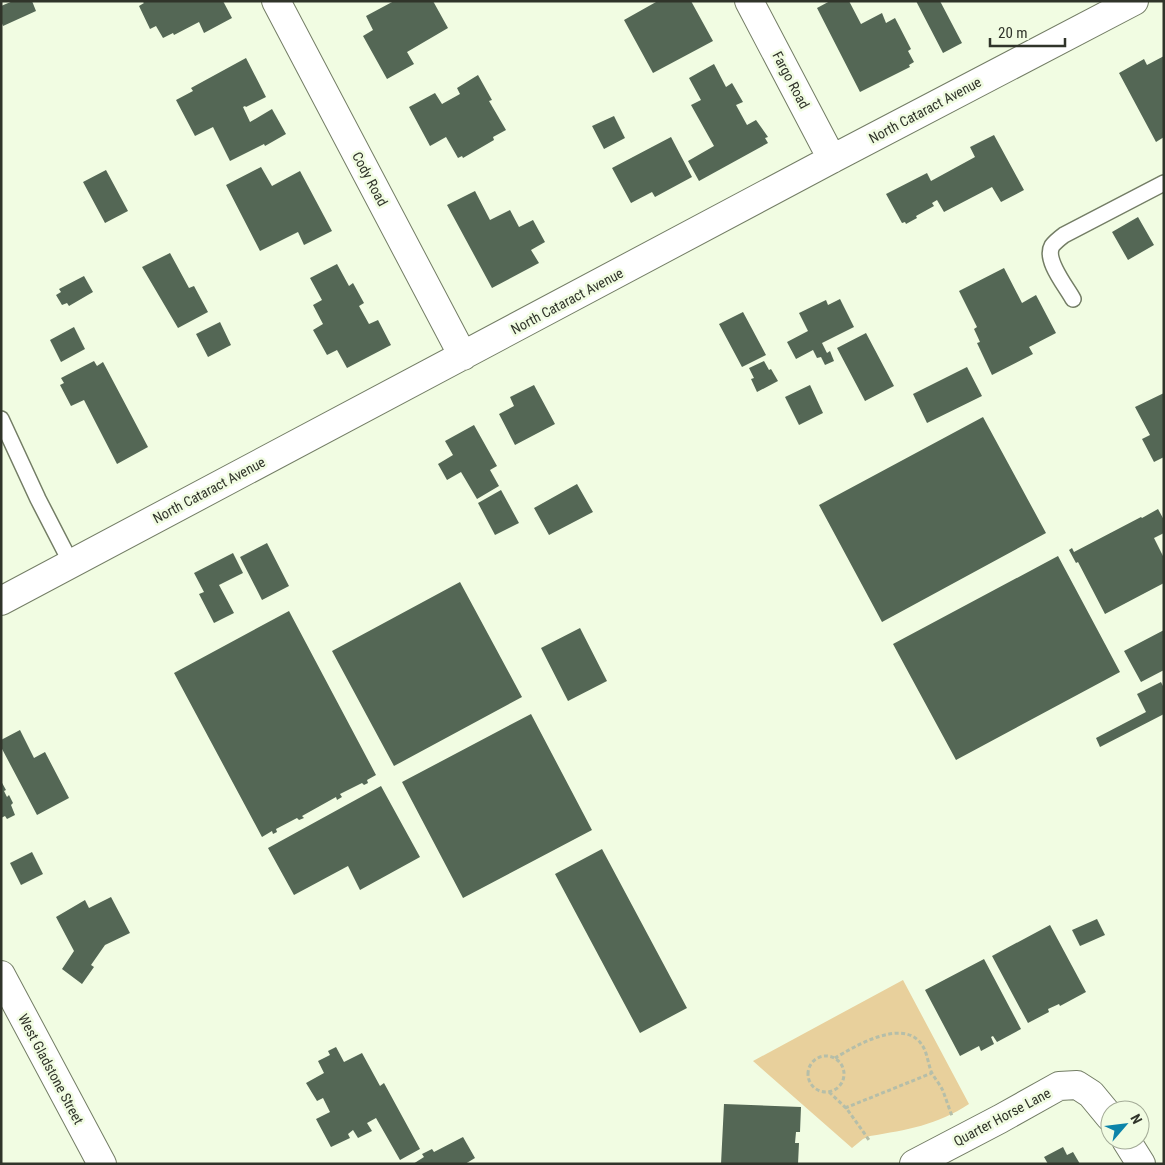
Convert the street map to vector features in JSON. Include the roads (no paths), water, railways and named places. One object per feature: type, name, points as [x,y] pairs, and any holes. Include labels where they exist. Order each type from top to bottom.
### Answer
[{"type":"street","name":"Cody Road","points":[[276,1],[463,356]]},
{"type":"street","name":"Fargo Road","points":[[749,1],[832,158]]},
{"type":"street","name":"North Cataract Avenue","points":[[1,601],[832,158],[1134,1]]},
{"type":"street","name":"West Gladstone Street","points":[[1,975],[102,1164]]},
{"type":"street","name":"Quarter Horse Lane","points":[[914,1164],[1059,1086],[1077,1085],[1091,1094],[1100,1105]]},
{"type":"street","points":[[1132,1150],[1141,1164]]},
{"type":"lane","points":[[1073,299],[1050,260],[1051,248],[1064,235],[1164,183]]},
{"type":"lane","points":[[1,419],[38,499],[72,563]]}]
